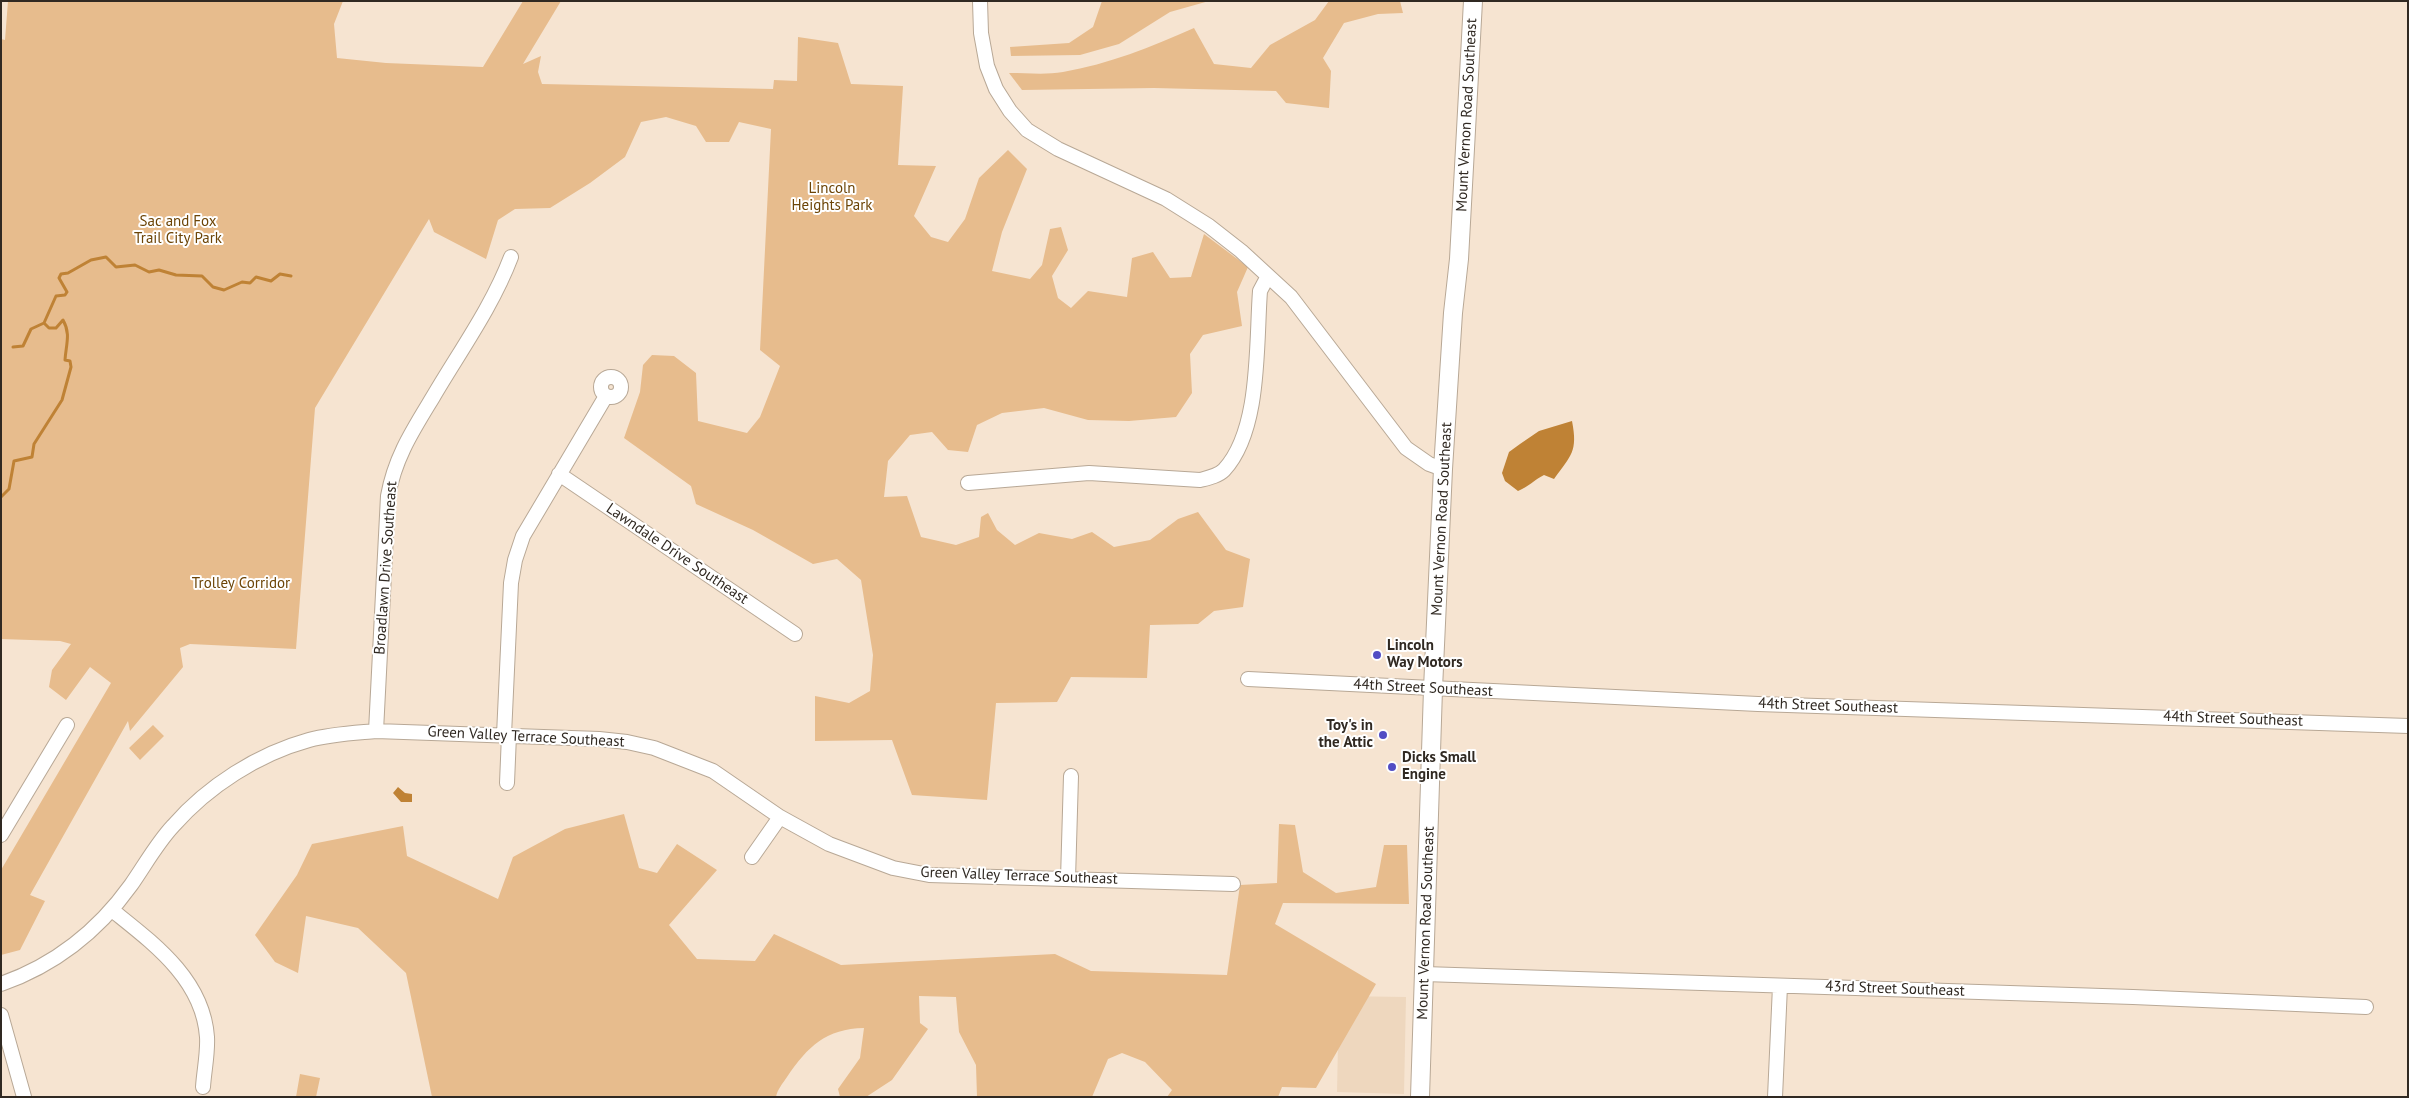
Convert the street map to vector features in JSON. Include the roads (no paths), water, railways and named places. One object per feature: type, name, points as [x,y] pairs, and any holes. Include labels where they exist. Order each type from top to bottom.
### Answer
[{"type":"main road","name":"Mount Vernon Road Southeast","points":[[1420,1097],[1433,690],[1443,469],[1453,313],[1459,258],[1473,1]]},
{"type":"street","points":[[980,1],[981,33],[987,66],[996,89],[1010,111],[1027,130],[1058,149],[1146,188],[1188,212],[1241,250],[1291,297],[1406,448],[1429,464],[1443,469]]},
{"type":"street","name":"Broadlawn Drive Southeast","points":[[376,731],[388,496],[392,474],[409,437],[500,286],[511,257]]},
{"type":"street","points":[[968,483],[1089,473],[1200,480],[1213,477],[1223,471],[1239,449],[1250,420],[1260,291],[1268,276]]},
{"type":"street","points":[[507,782],[511,583],[515,560],[523,536],[606,396]]},
{"type":"street","name":"Lawndale Drive Southeast","points":[[559,474],[795,634]]},
{"type":"street","name":"44th Street Southeast","points":[[1248,679],[1433,690],[1758,704],[2408,726]]},
{"type":"street","points":[[1,835],[67,725]]},
{"type":"street","name":"Green Valley Terrace Southeast","points":[[1,984],[27,975],[62,955],[88,934],[112,910],[172,827],[223,782],[258,761],[309,740],[343,733],[376,731],[599,739],[627,742],[654,748],[713,771],[780,817],[829,844],[893,868],[929,875],[1234,884]]},
{"type":"street","points":[[1068,878],[1071,776]]},
{"type":"street","points":[[752,856],[780,817]]},
{"type":"street","points":[[112,910],[170,959],[187,980],[200,1006],[207,1036],[204,1087]]},
{"type":"street","name":"43rd Street Southeast","points":[[1424,974],[2366,1007]]},
{"type":"street","points":[[1775,1097],[1780,986]]},
{"type":"street","points":[[1,1015],[24,1097]]},
{"type":"waterway","points":[[13,347],[23,346],[31,329],[44,323],[56,296],[65,295],[67,292],[59,278],[61,274],[68,273],[91,260],[106,257],[116,267],[135,265],[149,272],[159,270],[176,275],[202,276],[213,287],[224,290],[242,282],[250,283],[256,277],[271,281],[280,274],[291,276]]},
{"type":"waterway","points":[[1,497],[9,489],[14,461],[32,457],[34,444],[62,400],[71,367],[70,361],[65,360],[67,330],[63,320],[56,328],[49,328],[44,323]]},
{"type":"place","name":"Lincoln Way Motors","points":[[1377,655]]},
{"type":"place","name":"Toy's in the Attic","points":[[1383,735]]},
{"type":"place","name":"Dicks Small Engine","points":[[1392,767]]},
{"type":"park label","name":"Lincoln Heights Park","points":[[832,198]]},
{"type":"park label","name":"Sac and Fox Trail City Park","points":[[178,230]]},
{"type":"park label","name":"Trolley Corridor","points":[[241,584]]}]
